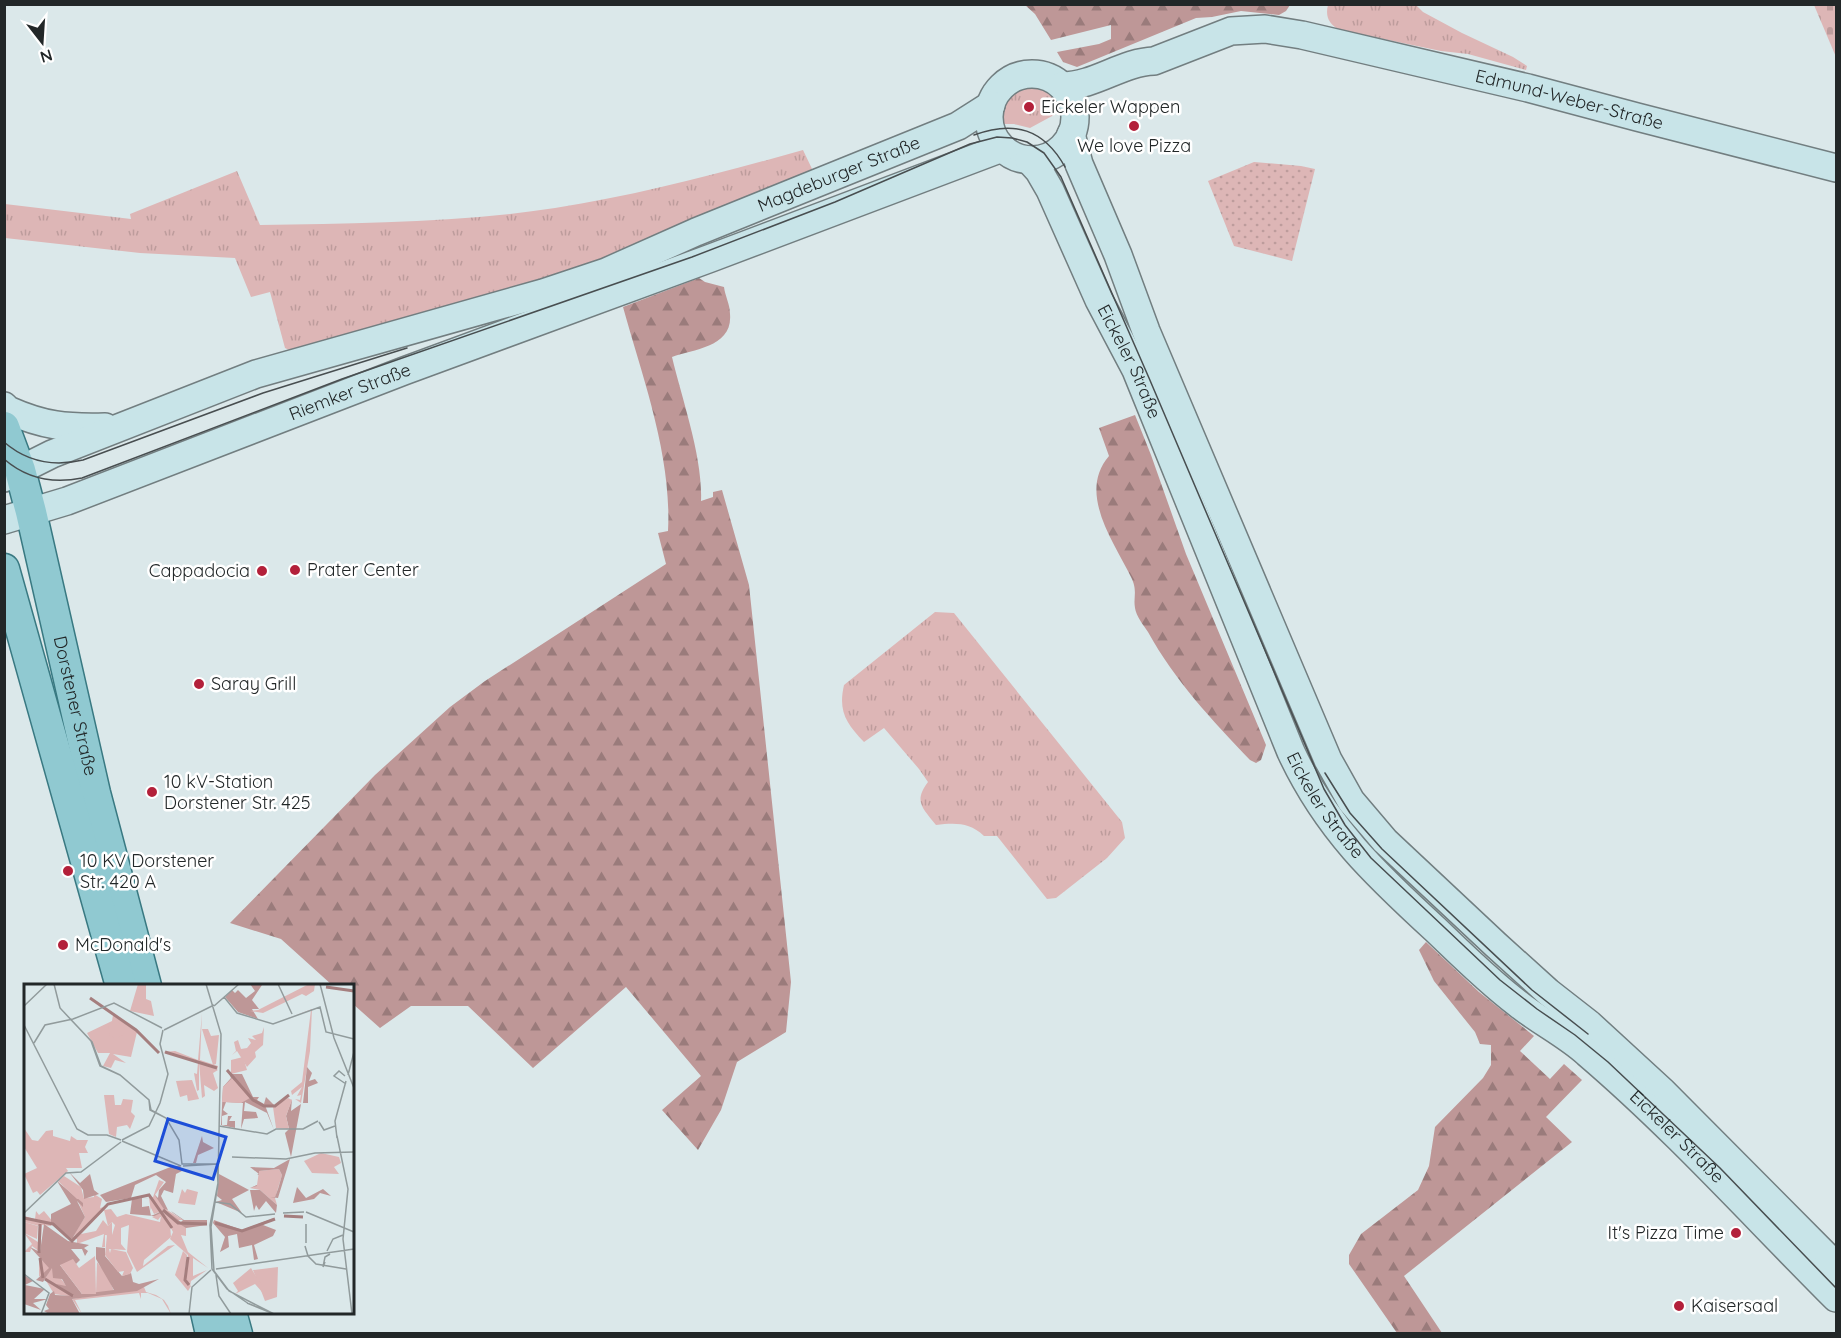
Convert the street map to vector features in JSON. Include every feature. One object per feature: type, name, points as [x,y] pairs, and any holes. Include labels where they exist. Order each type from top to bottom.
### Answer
[{"type":"main road","name":"Edmund-Weber-Straße","points":[[1154,61],[1232,32],[1265,29],[1302,35],[1528,88],[1836,168]]},
{"type":"main road","points":[[1062,86],[1077,86],[1141,62],[1154,61]]},
{"type":"main road","points":[[1073,123],[1145,72],[1154,61]]},
{"type":"main road","points":[[1023,75],[1040,75],[1062,86],[1070,98],[1073,123],[1065,145],[1056,153],[1042,159],[1029,160],[1019,158],[1002,148],[991,129],[989,117],[995,95],[1003,86],[1023,75]]},
{"type":"main road","name":"Magdeburger Straße","points":[[683,238],[958,126],[991,105]]},
{"type":"main road","name":"Eickeler Straße","points":[[1073,123],[1079,164],[1118,255],[1146,331],[1328,760],[1351,801],[1385,841],[1496,945],[1664,1092],[1836,1266]]},
{"type":"main road","name":"Magdeburger Straße","points":[[695,264],[1002,148]]},
{"type":"main road","name":"Eickeler Straße","points":[[1029,160],[1039,171],[1050,190],[1088,278],[1137,369],[1291,752],[1306,784],[1331,822],[1378,876],[1507,995],[1587,1052],[1647,1108],[1743,1200],[1836,1298]]},
{"type":"main road","name":"Riemker Straße","points":[[12,474],[52,454],[118,427],[286,364],[572,284],[642,257],[683,238]]},
{"type":"main road","name":"Riemker Straße","points":[[18,516],[68,501],[404,371],[695,264]]},
{"type":"main road","points":[[4,406],[8,410],[45,424],[83,428],[118,427]]},
{"type":"main road","name":"Dorstener Straße","points":[[4,427],[18,516],[145,984]]},
{"type":"main road","name":"Dorstener Straße","points":[[4,570],[120,984]]},
{"type":"main road","points":[[206,1314],[211,1334]]},
{"type":"main road","points":[[232,1314],[237,1334]]},
{"type":"green space","points":[[1025,5],[1290,5],[1279,15],[1241,11],[1196,18],[1077,67],[1063,62],[1057,52],[1099,44],[1111,39],[1111,25],[1051,40],[1035,14]]},
{"type":"green space","points":[[1328,5],[1416,5],[1423,12],[1462,33],[1513,57],[1527,66],[1526,70],[1468,54],[1441,51],[1340,30],[1329,20]]},
{"type":"green space","points":[[1814,5],[1836,5],[1836,57]]},
{"type":"green space","points":[[1036,87],[1054,95],[1065,109],[1030,128],[1014,124],[998,124],[999,116],[1009,97],[1021,90]]},
{"type":"green space","points":[[803,150],[814,173],[581,271],[293,352],[285,348],[270,292],[251,297],[235,258],[140,253],[5,238],[5,204],[131,219],[130,214],[237,171],[260,225],[408,221],[482,217],[586,203],[680,183]]},
{"type":"green space","points":[[1254,162],[1315,169],[1292,261],[1234,246],[1208,181]]},
{"type":"green space","points":[[699,278],[724,287],[730,310],[729,325],[719,340],[701,349],[672,357],[699,466],[701,501],[713,497],[713,492],[722,490],[749,585],[791,982],[786,1032],[737,1062],[721,1110],[698,1150],[662,1110],[701,1076],[626,987],[533,1068],[468,1006],[411,1006],[380,1028],[354,1005],[354,984],[331,984],[281,939],[230,923],[375,775],[450,707],[485,681],[666,564],[658,533],[668,531],[668,503],[661,446],[623,307]]},
{"type":"green space","points":[[1135,415],[1186,554],[1266,745],[1261,760],[1256,763],[1250,760],[1208,715],[1159,650],[1137,614],[1133,582],[1102,517],[1097,501],[1097,486],[1100,470],[1109,456],[1099,428]]},
{"type":"green space","points":[[935,612],[954,613],[1122,822],[1125,838],[1107,858],[1056,898],[1047,899],[997,836],[984,836],[973,828],[962,825],[936,825],[922,805],[921,795],[928,782],[919,769],[884,728],[864,742],[852,729],[845,716],[842,702],[844,685]]},
{"type":"green space","points":[[1426,942],[1479,992],[1534,1036],[1520,1051],[1550,1079],[1564,1064],[1582,1080],[1546,1117],[1572,1142],[1404,1276],[1442,1333],[1397,1333],[1349,1264],[1349,1255],[1361,1234],[1418,1190],[1429,1166],[1435,1127],[1483,1078],[1491,1065],[1491,1045],[1480,1044],[1475,1032],[1434,981],[1419,950]]},
{"type":"tram line","points":[[974,135],[1002,128],[1027,131],[1048,144],[1065,167]]},
{"type":"tram line","points":[[4,459],[22,471],[41,478],[51,480],[82,478],[342,379],[692,257],[835,202],[970,144],[997,137],[1027,142],[1044,153],[1061,177],[1324,789],[1345,825],[1371,858],[1500,980],[1608,1062],[1720,1168],[1836,1288]]},
{"type":"tram line","points":[[4,442],[22,454],[41,461],[61,463],[83,460],[263,393],[407,348]]},
{"type":"tram line","points":[[1325,773],[1350,813],[1382,849],[1532,990],[1588,1034]]},
{"type":"place","name":"Eickeler Wappen","points":[[1029,107]]},
{"type":"place","name":"We love Pizza","points":[[1134,126]]},
{"type":"place","name":"Prater Center","points":[[295,570]]},
{"type":"place","name":"Cappadocia","points":[[262,571]]},
{"type":"place","name":"Saray Grill","points":[[199,684]]},
{"type":"place","name":"10 kV-Station Dorstener Str. 425","points":[[152,792]]},
{"type":"place","name":"10 KV Dorstener Str. 420 A","points":[[68,871]]},
{"type":"place","name":"McDonald's","points":[[63,945]]},
{"type":"place","name":"It's Pizza Time","points":[[1736,1233]]},
{"type":"place","name":"Kaisersaal","points":[[1679,1306]]}]
